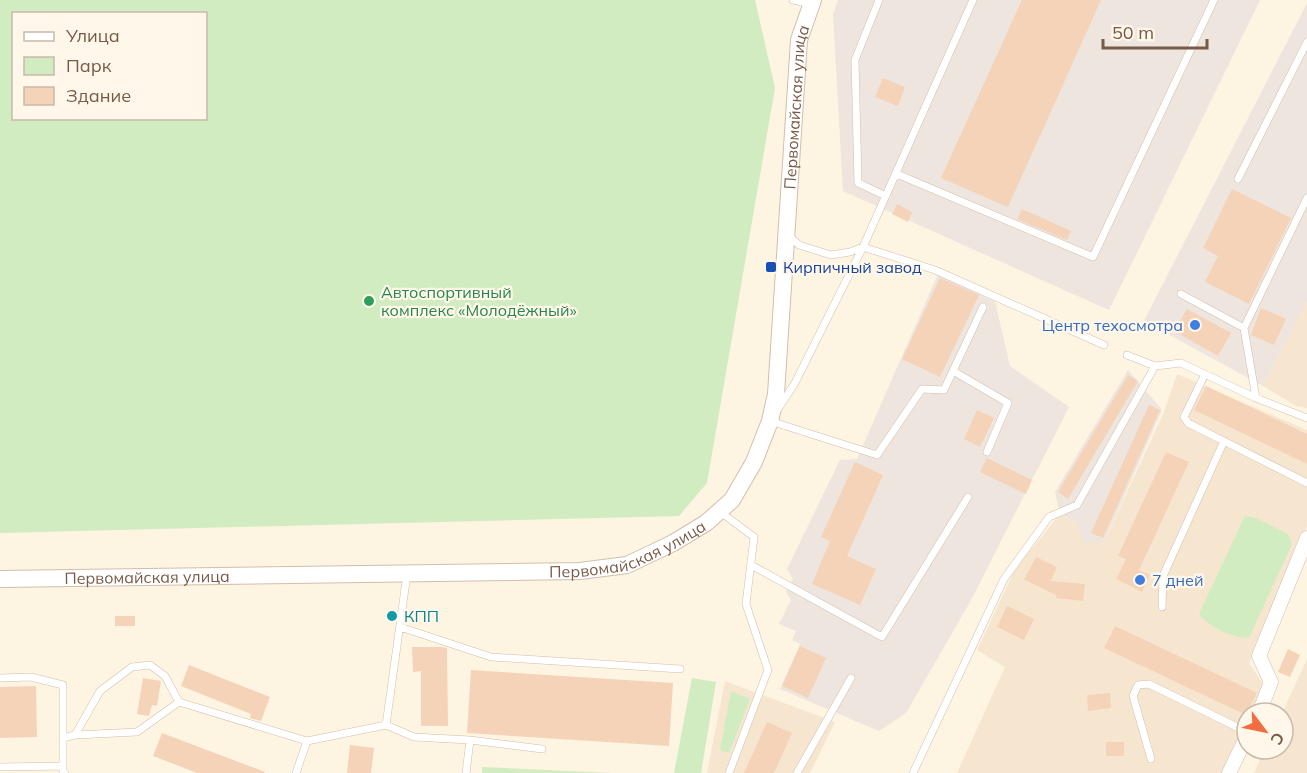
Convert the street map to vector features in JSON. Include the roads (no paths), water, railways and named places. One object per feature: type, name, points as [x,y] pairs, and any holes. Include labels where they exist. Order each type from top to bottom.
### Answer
[{"type":"street","name":"Первомайская улица","points":[[0,579],[580,571],[627,565],[673,543],[706,523],[732,500],[754,462],[770,421],[776,394],[799,40],[812,2]]},
{"type":"street","points":[[1263,701],[1271,682],[1259,656],[1307,537]]},
{"type":"lane","points":[[794,0],[812,2]]},
{"type":"lane","points":[[879,0],[855,60],[858,183],[886,196]]},
{"type":"lane","points":[[973,0],[863,247],[795,383],[770,421],[877,455],[922,389],[944,390],[983,307]]},
{"type":"lane","points":[[897,174],[1093,257],[1214,0]]},
{"type":"lane","points":[[1238,178],[1307,42]]},
{"type":"lane","points":[[1256,398],[1244,328],[1307,198]]},
{"type":"lane","points":[[786,233],[799,245],[831,255],[863,247],[935,270],[1104,345]]},
{"type":"lane","points":[[1181,294],[1244,328]]},
{"type":"lane","points":[[1127,355],[1155,366],[1181,363],[1256,398],[1307,418]]},
{"type":"lane","points":[[913,773],[1004,579],[1049,517],[1077,505],[1155,366]]},
{"type":"lane","points":[[953,371],[1008,403],[987,452]]},
{"type":"lane","points":[[1205,374],[1184,417],[1188,423],[1307,483]]},
{"type":"lane","points":[[1162,607],[1162,576],[1224,441]]},
{"type":"lane","points":[[751,566],[882,637],[968,497]]},
{"type":"lane","points":[[719,511],[754,537],[746,604],[768,670],[729,773]]},
{"type":"lane","points":[[386,725],[406,574]]},
{"type":"lane","points":[[400,627],[491,657],[680,669]]},
{"type":"lane","points":[[75,735],[100,691],[132,667],[150,665],[165,676],[179,702],[307,741],[386,725],[414,737],[470,740],[542,749]]},
{"type":"lane","points":[[0,678],[31,677],[63,685],[64,769],[0,767]]},
{"type":"lane","points":[[797,773],[851,678]]},
{"type":"lane","points":[[1151,759],[1133,696],[1138,685],[1149,684],[1235,726]]},
{"type":"lane","points":[[63,738],[75,735],[137,732],[179,702]]},
{"type":"lane","points":[[466,773],[470,740]]},
{"type":"lane","points":[[296,773],[307,741]]},
{"type":"place","name":"Кирпичный завод","points":[[771,267]]},
{"type":"place","name":"Автоспортивный комплекс «Молодёжный»","points":[[369,301]]},
{"type":"place","name":"Центр техосмотра","points":[[1195,325]]},
{"type":"place","name":"7 дней","points":[[1140,580]]},
{"type":"place","name":"КПП","points":[[392,616]]}]
